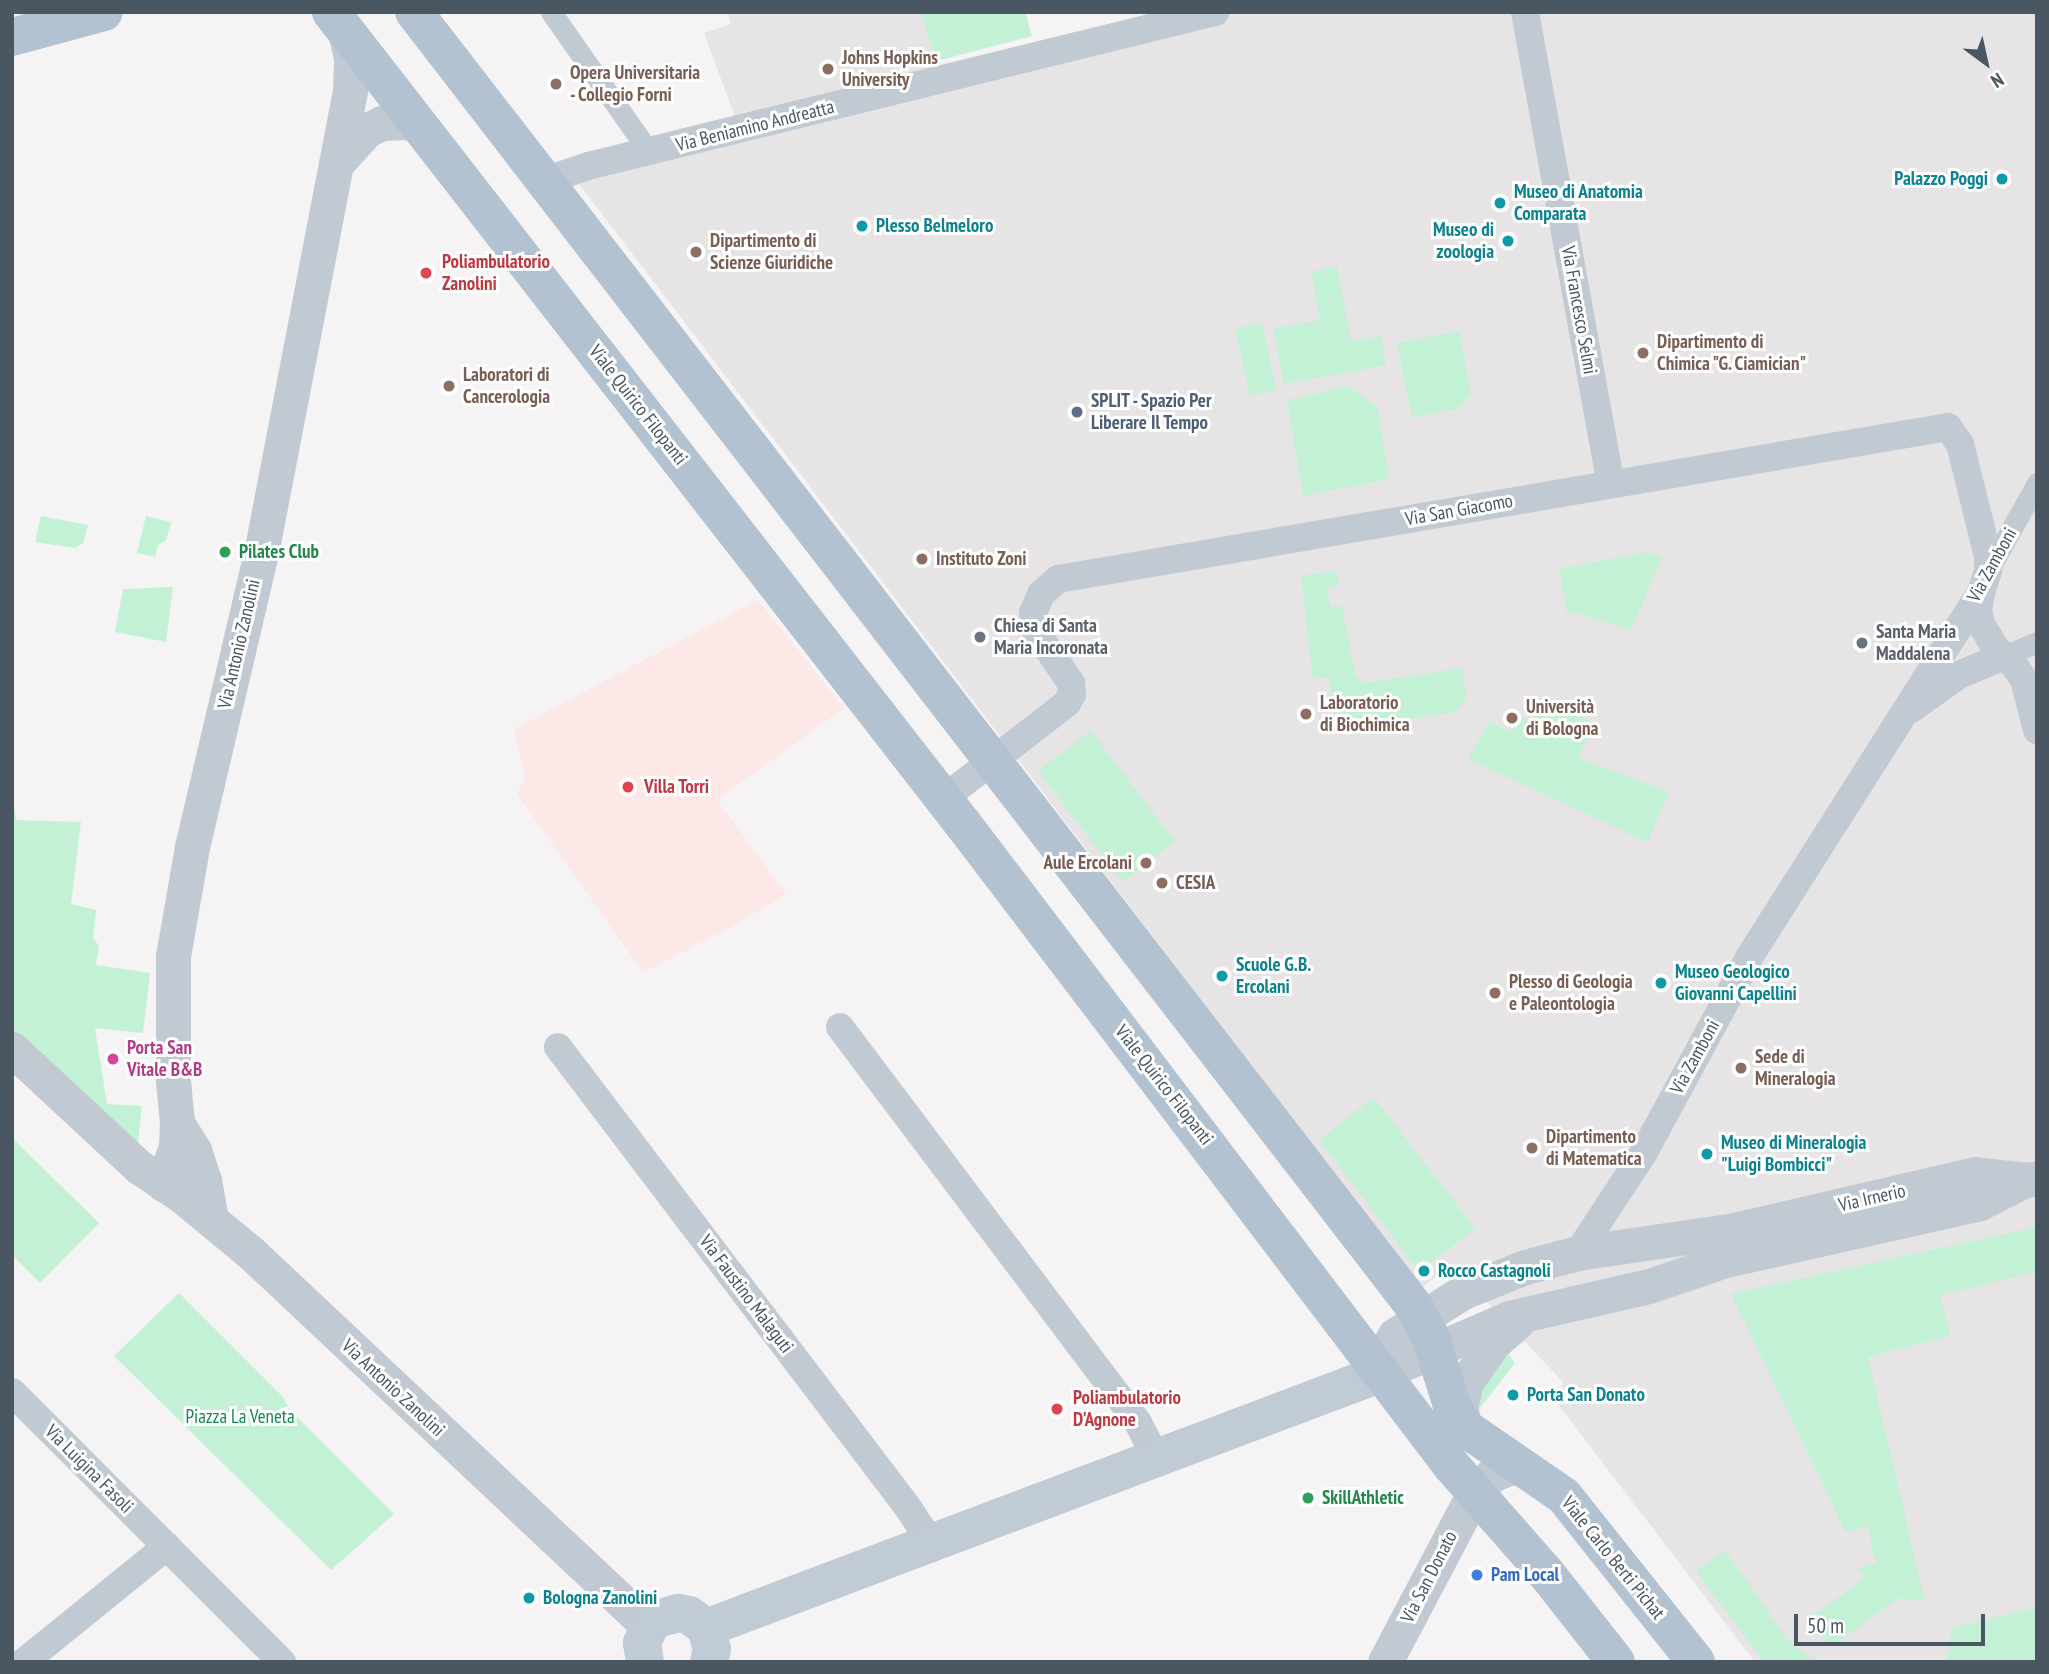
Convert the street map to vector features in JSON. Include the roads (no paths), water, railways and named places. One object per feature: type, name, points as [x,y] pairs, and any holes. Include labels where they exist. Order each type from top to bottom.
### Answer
[{"type":"main road","points":[[12,37],[104,12]]},
{"type":"main road","points":[[417,14],[992,761],[1428,1334],[1445,1390],[1465,1428]]},
{"type":"main road","name":"Viale Quirico Filopanti","points":[[338,21],[943,799],[1474,1493]]},
{"type":"main road","points":[[647,1644],[657,1619],[678,1613],[689,1615],[708,1645],[931,1543],[1382,1373]]},
{"type":"main road","name":"Viale Carlo Berti Pichat","points":[[1465,1428],[1564,1496],[1696,1662]]},
{"type":"main road","points":[[1474,1493],[1546,1573],[1616,1662]]},
{"type":"street","points":[[551,12],[649,152]]},
{"type":"street","name":"Via Beniamino Andreatta","points":[[544,181],[564,173],[1214,12]]},
{"type":"street","name":"Via Francesco Selmi","points":[[1525,12],[1611,484]]},
{"type":"street","name":"Via Antonio Zanolini","points":[[163,1184],[176,1147],[173,956],[192,847],[262,548],[352,74],[338,21]]},
{"type":"street","points":[[334,167],[367,130],[382,123],[407,122],[419,126]]},
{"type":"street","name":"Via San Giacomo","points":[[992,761],[1067,704],[1072,694],[1066,673],[1037,633],[1033,613],[1041,594],[1058,579],[1948,427],[1960,444],[1982,529],[1984,582]]},
{"type":"street","name":"Via Zamboni","points":[[1578,1253],[1644,1152],[1749,958],[1984,582],[2037,483]]},
{"type":"street","points":[[1984,582],[1978,611],[1981,624],[2024,680],[2037,730]]},
{"type":"street","points":[[2004,656],[2037,642]]},
{"type":"street","name":"Via Zamboni","points":[[1901,718],[1959,675],[2004,656]]},
{"type":"street","points":[[943,799],[992,761]]},
{"type":"street","points":[[840,1027],[1138,1423],[1157,1458]]},
{"type":"street","name":"Via Faustino Malaguti","points":[[558,1047],[909,1509],[931,1543]]},
{"type":"street","points":[[12,1049],[139,1167],[211,1219]]},
{"type":"street","name":"Via Antonio Zanolini","points":[[177,1123],[194,1150],[204,1180],[211,1219],[647,1644]]},
{"type":"street","name":"Via Irnerio","points":[[1722,1247],[1980,1203],[2031,1179]]},
{"type":"street","points":[[1428,1334],[1488,1280],[1578,1253],[1619,1249],[1669,1257],[1722,1247]]},
{"type":"street","points":[[1382,1373],[1387,1345],[1395,1335],[1428,1334],[1649,1286],[1722,1247]]},
{"type":"street","points":[[1465,1428],[1460,1408],[1466,1382],[1494,1342],[1520,1321],[1538,1311]]},
{"type":"street","name":"Via Luigina Fasoli","points":[[12,1392],[282,1662]]},
{"type":"street","points":[[1474,1493],[1493,1474],[1518,1465]]},
{"type":"street","name":"Via San Donato","points":[[1385,1662],[1474,1493]]},
{"type":"street","points":[[24,1662],[166,1546]]},
{"type":"place","name":"Johns Hopkins University","points":[[828,69]]},
{"type":"place","name":"Opera Universitaria - Collegio Forni","points":[[556,84]]},
{"type":"place","name":"Palazzo Poggi","points":[[2002,179]]},
{"type":"place","name":"Museo di Anatomia Comparata","points":[[1500,203]]},
{"type":"place","name":"Plesso Belmeloro","points":[[862,226]]},
{"type":"place","name":"Museo di zoologia","points":[[1508,241]]},
{"type":"place","name":"Dipartimento di Scienze Giuridiche","points":[[696,252]]},
{"type":"place","name":"Poliambulatorio Zanolini","points":[[426,273]]},
{"type":"place","name":"Dipartimento di Chimica \"G. Ciamician\"","points":[[1643,353]]},
{"type":"place","name":"Laboratori di Cancerologia","points":[[449,386]]},
{"type":"place","name":"SPLIT - Spazio Per Liberare Il Tempo","points":[[1077,412]]},
{"type":"place","name":"Pilates Club","points":[[225,552]]},
{"type":"place","name":"Instituto Zoni","points":[[922,559]]},
{"type":"place","name":"Chiesa di Santa Maria Incoronata","points":[[980,637]]},
{"type":"place","name":"Santa Maria Maddalena","points":[[1862,643]]},
{"type":"place","name":"Laboratorio di Biochimica","points":[[1306,714]]},
{"type":"place","name":"Università di Bologna","points":[[1512,718]]},
{"type":"place","name":"Villa Torri","points":[[628,787]]},
{"type":"place","name":"Aule Ercolani","points":[[1146,863]]},
{"type":"place","name":"CESIA","points":[[1162,883]]},
{"type":"place","name":"Scuole G.B. Ercolani","points":[[1222,976]]},
{"type":"place","name":"Museo Geologico Giovanni Capellini","points":[[1661,983]]},
{"type":"place","name":"Plesso di Geologia e Paleontologia","points":[[1495,993]]},
{"type":"place","name":"Porta San Vitale B&B","points":[[113,1059]]},
{"type":"place","name":"Sede di Mineralogia","points":[[1741,1068]]},
{"type":"place","name":"Dipartimento di Matematica","points":[[1532,1148]]},
{"type":"place","name":"Museo di Mineralogia \"Luigi Bombicci\"","points":[[1707,1154]]},
{"type":"place","name":"Rocco Castagnoli","points":[[1424,1271]]},
{"type":"place","name":"Porta San Donato","points":[[1513,1395]]},
{"type":"place","name":"Poliambulatorio D'Agnone","points":[[1057,1409]]},
{"type":"place","name":"SkillAthletic","points":[[1308,1498]]},
{"type":"place","name":"Pam Local","points":[[1477,1575]]},
{"type":"place","name":"Bologna Zanolini","points":[[529,1598]]},
{"type":"park label","name":"Piazza La Veneta","points":[[240,1417]]}]
